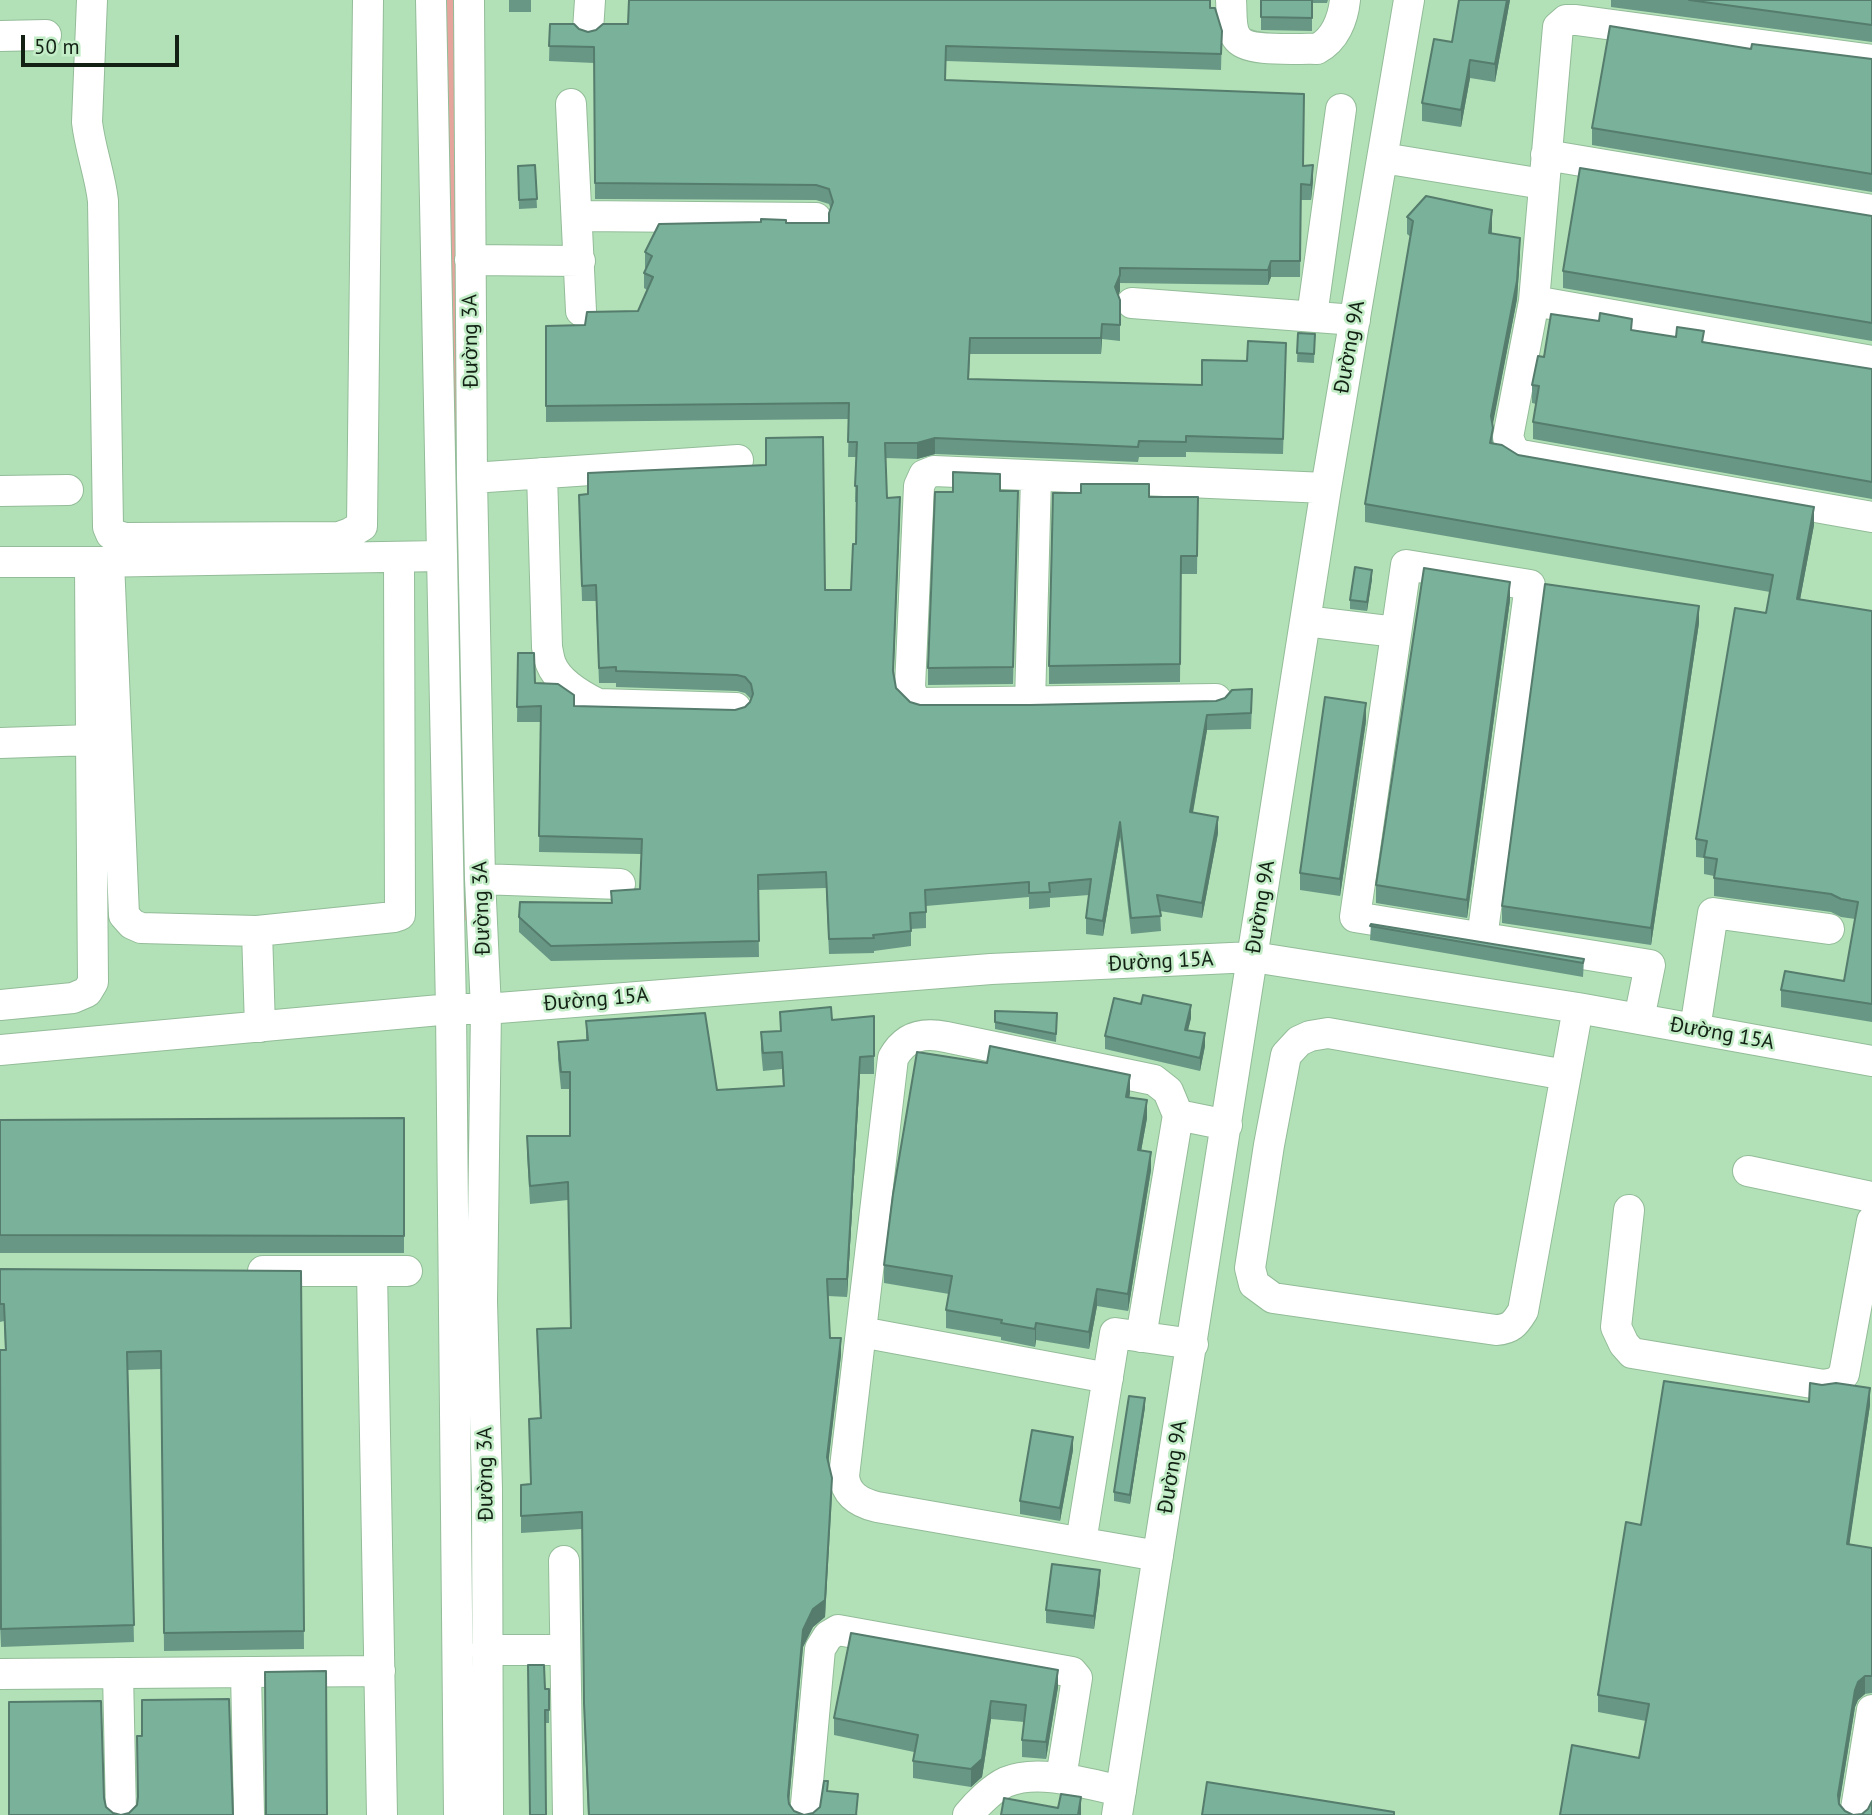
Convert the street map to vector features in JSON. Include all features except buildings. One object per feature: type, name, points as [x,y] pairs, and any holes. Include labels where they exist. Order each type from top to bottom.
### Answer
[{"type":"street","points":[[92,0],[87,122],[103,201],[108,527],[111,534],[125,538],[339,537],[362,526],[368,0]]},
{"type":"street","name":"Đường 3A","points":[[431,0],[451,1009],[459,1815]]},
{"type":"street","name":"Đường 3A","points":[[469,0],[472,478],[480,879],[486,1009],[482,1301],[487,1489],[488,1815]]},
{"type":"street","points":[[588,30],[590,0]]},
{"type":"street","points":[[1231,0],[1237,40],[1248,47],[1317,48],[1326,44],[1335,34],[1345,0]]},
{"type":"street","name":"Đường 9A","points":[[1119,1803],[1326,488],[1409,0]]},
{"type":"street","points":[[1872,60],[1566,20],[1558,27],[1534,301],[1507,437],[1513,450],[1521,454],[1872,517]]},
{"type":"street","points":[[0,36],[46,35]]},
{"type":"street","points":[[570,104],[581,311]]},
{"type":"street","points":[[1312,316],[1341,109]]},
{"type":"street","points":[[1382,158],[1544,169],[1872,210]]},
{"type":"street","points":[[578,216],[816,218]]},
{"type":"street","points":[[470,260],[580,261]]},
{"type":"street","points":[[1534,301],[1872,361]]},
{"type":"street","points":[[1132,303],[1354,320]]},
{"type":"street","points":[[472,478],[738,460]]},
{"type":"street","points":[[1216,699],[920,703],[913,698],[910,687],[919,486],[924,475],[934,471],[1326,488]]},
{"type":"street","points":[[542,473],[547,647],[551,664],[559,675],[585,698],[598,704],[736,708]]},
{"type":"street","points":[[1030,703],[1036,477]]},
{"type":"street","points":[[0,491],[68,490]]},
{"type":"street","points":[[0,562],[441,556]]},
{"type":"street","points":[[99,562],[124,915],[132,924],[141,928],[257,931],[400,915],[399,558]]},
{"type":"street","points":[[0,1005],[73,998],[87,992],[93,982],[91,740],[99,562]]},
{"type":"street","points":[[1482,938],[1530,585],[1406,565],[1355,917],[1482,938],[1650,965],[1639,1019]]},
{"type":"street","points":[[1305,621],[1395,632]]},
{"type":"street","points":[[0,743],[91,740]]},
{"type":"street","points":[[480,879],[620,884]]},
{"type":"street","points":[[1695,1029],[1713,913],[1829,929]]},
{"type":"street","points":[[257,931],[260,1027]]},
{"type":"street","name":"Đường 15A","points":[[451,1009],[486,1009],[991,969],[1253,957],[1578,1008],[1872,1061]]},
{"type":"street","points":[[1566,1075],[1328,1033],[1299,1041],[1286,1055],[1275,1110],[1250,1268],[1254,1284],[1273,1298],[1496,1330],[1507,1329],[1515,1324],[1523,1311],[1566,1075],[1578,1008]]},
{"type":"street","points":[[0,1050],[451,1009]]},
{"type":"street","points":[[1141,1337],[1178,1115],[1168,1091],[1154,1080],[934,1034],[907,1040],[893,1058],[845,1483],[852,1495],[877,1507],[1158,1556]]},
{"type":"street","points":[[1178,1115],[1227,1125]]},
{"type":"street","points":[[1748,1171],[1872,1197]]},
{"type":"street","points":[[1629,1210],[1616,1327],[1632,1353],[1824,1385],[1837,1382],[1843,1374],[1872,1221]]},
{"type":"street","points":[[234,1271],[407,1271]]},
{"type":"street","points":[[372,1271],[382,1815]]},
{"type":"street","points":[[861,1332],[1108,1378]]},
{"type":"street","points":[[1081,1542],[1115,1333],[1193,1344]]},
{"type":"street","points":[[564,1561],[568,1815]]},
{"type":"street","points":[[805,1815],[820,1649],[828,1636],[838,1630],[1072,1672],[1077,1678],[1061,1778]]},
{"type":"street","points":[[486,1650],[565,1650]]},
{"type":"street","points":[[0,1674],[380,1671]]},
{"type":"street","points":[[246,1672],[249,1815]]},
{"type":"street","points":[[118,1673],[121,1815]]},
{"type":"street","points":[[1855,1815],[1868,1759],[1872,1710]]},
{"type":"street","points":[[968,1815],[1003,1783],[1020,1778],[1061,1778],[1119,1803]]},
{"type":"shaded area","points":[[0,0],[1872,0],[1872,1815],[0,1815]]},
{"type":"shaded area","points":[[443,0],[457,0],[470,921],[462,920]]}]
